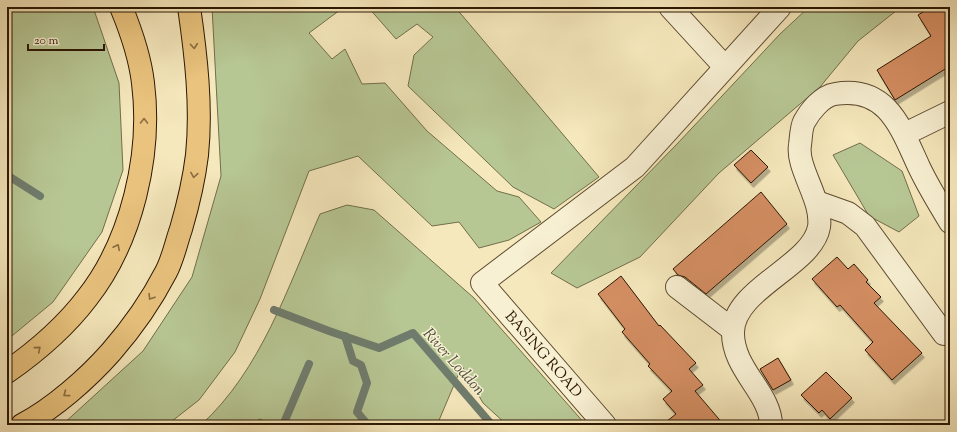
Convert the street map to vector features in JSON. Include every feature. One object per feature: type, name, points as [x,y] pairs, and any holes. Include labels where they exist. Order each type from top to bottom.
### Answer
[{"type":"highway","points":[[7,372],[49,340],[88,297],[104,272],[128,222],[142,158],[144,112],[143,83],[136,46],[121,7]]},
{"type":"highway","points":[[22,425],[69,393],[98,367],[122,339],[152,296],[167,271],[186,210],[197,154],[198,101],[192,31],[188,7]]},
{"type":"street","points":[[670,7],[726,67],[780,7]]},
{"type":"street","name":"BASING ROAD","points":[[605,425],[482,283],[635,167],[726,67]]},
{"type":"street","points":[[771,425],[762,396],[747,375],[734,350],[733,330],[740,309],[765,284],[791,264],[810,246],[819,227],[817,202],[804,167],[799,148],[804,122],[815,107],[829,95],[847,92],[872,98],[890,112],[905,134],[919,168],[950,222]]},
{"type":"street","points":[[905,134],[950,112]]},
{"type":"street","points":[[817,202],[848,213],[865,226],[944,334]]},
{"type":"street","points":[[677,288],[733,330]]},
{"type":"green space","points":[[7,7],[93,7],[119,83],[123,170],[102,232],[53,302],[7,340]]},
{"type":"green space","points":[[212,7],[344,7],[309,33],[332,59],[345,49],[362,84],[385,83],[427,131],[497,191],[519,197],[541,222],[509,240],[479,248],[459,222],[432,226],[358,156],[309,171],[260,299],[235,352],[199,400],[167,425],[62,425],[143,351],[192,277],[221,176]]},
{"type":"green space","points":[[368,7],[455,7],[599,177],[554,209],[513,187],[408,86],[414,55],[433,37],[417,24],[396,39]]},
{"type":"green space","points":[[809,7],[901,7],[858,41],[820,87],[719,173],[640,257],[577,288],[551,273],[678,143],[780,34]]},
{"type":"green space","points":[[860,143],[902,171],[919,216],[899,232],[869,216],[833,155]]},
{"type":"green space","points":[[347,205],[374,210],[474,298],[586,425],[507,425],[483,403],[462,366],[437,425],[273,425],[260,419],[251,425],[201,425],[222,403],[257,353],[284,298],[320,214]]},
{"type":"building","points":[[931,7],[950,7],[950,66],[895,100],[877,70],[931,36],[918,15]]},
{"type":"building","points":[[751,150],[768,167],[751,183],[734,165]]},
{"type":"building","points":[[761,192],[787,224],[706,294],[685,277],[678,275],[673,269]]},
{"type":"building","points":[[837,257],[848,269],[854,264],[868,280],[866,282],[881,297],[874,303],[922,353],[892,380],[865,350],[873,342],[840,305],[837,307],[812,279]]},
{"type":"building","points":[[621,276],[659,326],[660,325],[696,363],[689,369],[703,385],[695,391],[724,425],[662,425],[676,414],[663,399],[672,391],[648,366],[650,364],[622,332],[625,329],[598,294]]},
{"type":"building","points":[[778,358],[791,380],[773,390],[760,369]]},
{"type":"building","points":[[826,372],[852,398],[830,419],[822,410],[819,413],[801,395]]},
{"type":"waterway","name":"River Loddon","points":[[7,175],[40,196]]},
{"type":"waterway","name":"River Loddon","points":[[274,310],[379,348],[413,333],[492,425]]},
{"type":"waterway","name":"River Loddon","points":[[345,336],[353,361],[361,365],[367,383],[357,412],[368,425]]},
{"type":"waterway","name":"River Loddon","points":[[283,425],[309,364]]}]
